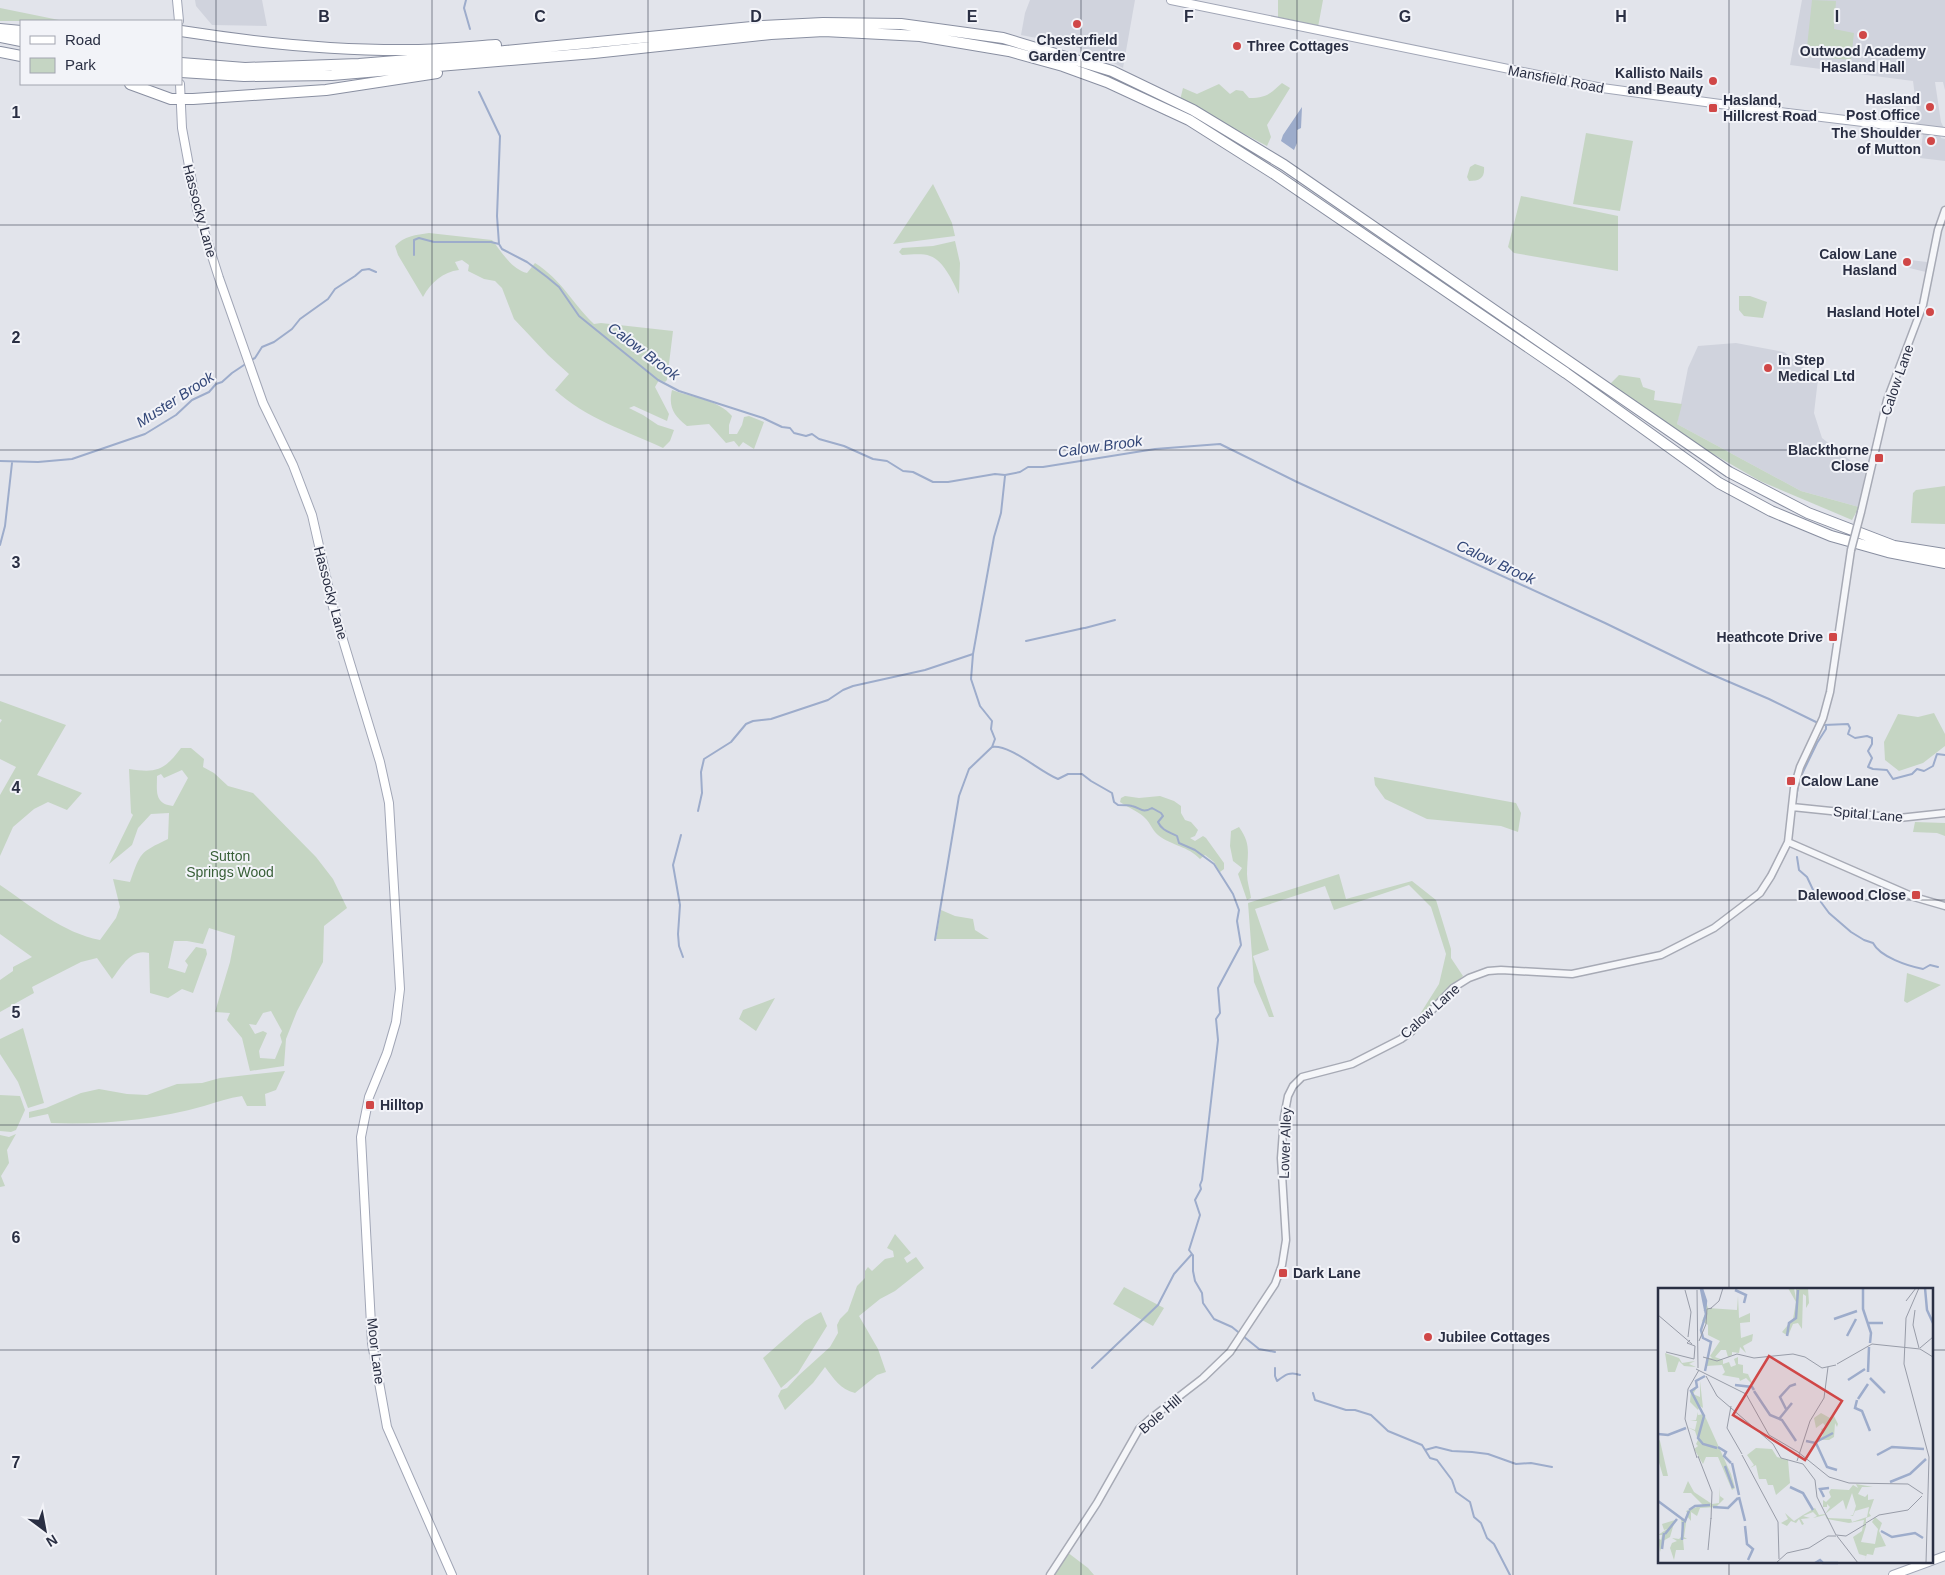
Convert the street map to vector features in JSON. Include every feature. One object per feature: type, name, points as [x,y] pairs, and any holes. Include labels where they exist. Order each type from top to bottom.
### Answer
[{"type":"highway","points":[[182,63],[245,68],[320,66],[433,58],[762,26],[823,23],[901,24],[1003,38],[1112,71],[1193,110],[1284,165],[1440,275],[1728,472],[1808,513],[1894,546],[1945,554]]},
{"type":"highway","points":[[0,29],[20,31]]},
{"type":"highway","points":[[182,31],[235,39],[351,49],[414,50],[546,42],[566,45]]},
{"type":"highway","points":[[182,72],[244,76],[323,76],[594,53],[771,34],[824,31],[920,36],[1009,51],[1063,66],[1107,82],[1189,120],[1284,181],[1558,368],[1719,484],[1772,512],[1831,536],[1888,552],[1945,563]]},
{"type":"highway","points":[[0,37],[20,41]]},
{"type":"highway","points":[[0,46],[20,50]]},
{"type":"highway","points":[[0,52],[20,56]]},
{"type":"highway","points":[[133,85],[163,96],[180,99],[326,90],[511,60]]},
{"type":"main road","points":[[177,0],[178,20]]},
{"type":"main road","name":"Mansfield Road","points":[[1171,0],[1602,88],[1945,132]]},
{"type":"main road","name":"Hassocky Lane","points":[[180,86],[186,158],[197,209],[263,403],[293,465],[312,515],[333,607],[380,762],[388,803],[400,990],[396,1022],[369,1097],[366,1114]]},
{"type":"main road","name":"Moor Lane","points":[[366,1114],[361,1137],[372,1343],[387,1428],[452,1575]]},
{"type":"main road","points":[[1932,1561],[1945,1556]]},
{"type":"main road","points":[[1893,1575],[1929,1562]]},
{"type":"street","name":"Calow Lane","points":[[1302,1077],[1352,1064],[1401,1039],[1412,1031],[1453,988],[1468,978],[1488,972],[1520,970],[1572,974],[1608,965],[1646,959],[1676,949],[1714,928],[1760,894],[1788,842],[1794,788],[1800,767],[1823,718],[1830,692],[1851,550],[1888,400],[1923,304],[1938,230],[1945,210]]},
{"type":"street","name":"Spital Lane","points":[[1792,806],[1899,818],[1945,813]]},
{"type":"street","points":[[1788,842],[1914,897],[1945,906]]},
{"type":"street","name":"Lower Alley","points":[[1282,1264],[1286,1240],[1281,1158],[1284,1118],[1288,1096],[1293,1086],[1302,1077]]},
{"type":"street","name":"Bole Hill","points":[[1050,1575],[1097,1503],[1140,1429],[1203,1378],[1230,1352],[1270,1292],[1282,1264]]},
{"type":"shaded area","points":[[195,0],[262,0],[267,26],[212,25],[196,6]]},
{"type":"shaded area","name":"Chesterfield Garden Centre","points":[[1030,0],[1135,0],[1123,68],[1101,56],[1068,44],[1021,35],[1025,13]]},
{"type":"shaded area","name":"Outwood Academy Hasland Hall","points":[[1802,0],[1945,0],[1945,90],[1943,82],[1935,82],[1941,122],[1944,128],[1938,128],[1941,138],[1945,139],[1945,161],[1920,158],[1924,125],[1916,124],[1917,112],[1913,81],[1790,65]]},
{"type":"shaded area","points":[[1904,261],[1927,262],[1926,272],[1905,267]]},
{"type":"shaded area","points":[[1736,343],[1784,352],[1818,379],[1814,413],[1822,438],[1851,461],[1866,468],[1859,507],[1801,491],[1677,424],[1688,368],[1698,346]]},
{"type":"green space","points":[[1278,0],[1323,0],[1318,27],[1278,18]]},
{"type":"green space","points":[[1812,0],[1836,1],[1834,29],[1854,33],[1851,60],[1806,56]]},
{"type":"green space","points":[[0,8],[59,20],[20,20],[0,21]]},
{"type":"green space","points":[[1282,83],[1290,88],[1267,125],[1271,137],[1267,146],[1180,100],[1183,88],[1197,94],[1219,84],[1230,94],[1236,90],[1243,91],[1249,98],[1255,98],[1267,95]]},
{"type":"green space","points":[[1586,133],[1633,141],[1620,211],[1573,204]]},
{"type":"green space","points":[[1475,164],[1484,167],[1484,174],[1479,179],[1469,181],[1467,177],[1470,167]]},
{"type":"green space","points":[[933,184],[952,223],[955,236],[893,244]]},
{"type":"green space","points":[[1521,196],[1618,216],[1618,271],[1514,253],[1508,247]]},
{"type":"green space","points":[[429,233],[492,240],[511,264],[527,273],[535,263],[560,284],[594,324],[601,323],[673,331],[667,380],[665,382],[659,380],[655,387],[669,414],[667,421],[634,406],[629,408],[658,425],[674,430],[670,441],[663,448],[621,430],[579,408],[555,390],[569,374],[514,319],[502,288],[495,281],[484,279],[468,271],[469,265],[462,260],[455,262],[459,270],[448,273],[438,279],[423,297],[398,255],[395,246],[406,238]]},
{"type":"green space","points":[[955,241],[960,263],[959,294],[948,272],[940,262],[930,256],[902,255],[899,252],[902,248],[933,246]]},
{"type":"green space","points":[[1739,296],[1750,296],[1767,302],[1763,318],[1744,316],[1739,310]]},
{"type":"green space","points":[[1619,375],[1640,378],[1643,387],[1655,391],[1654,400],[1682,404],[1677,424],[1801,491],[1859,507],[1852,520],[1760,481],[1675,432],[1609,385]]},
{"type":"green space","points":[[672,390],[720,406],[732,416],[729,434],[737,434],[744,417],[749,416],[764,422],[754,449],[743,442],[739,447],[734,441],[726,443],[709,424],[687,426],[673,411],[671,401]]},
{"type":"green space","points":[[1945,486],[1945,524],[1911,523],[1913,493],[1916,490]]},
{"type":"green space","points":[[0,701],[66,725],[37,775],[82,793],[67,810],[48,802],[34,809],[13,827],[0,856],[0,795],[16,767],[0,759],[0,723],[2,720],[0,719]]},
{"type":"green space","points":[[1934,713],[1945,734],[1945,746],[1923,763],[1899,771],[1885,760],[1884,742],[1898,714],[1918,717]]},
{"type":"green space","name":"Sutton Springs Wood","points":[[181,748],[191,748],[204,759],[203,767],[214,773],[228,786],[253,793],[316,857],[333,879],[347,908],[324,926],[323,962],[297,1011],[286,1039],[284,1066],[250,1071],[242,1038],[227,1020],[230,1013],[215,1012],[230,962],[235,936],[209,928],[203,944],[174,941],[168,968],[185,973],[188,965],[185,961],[196,947],[206,949],[207,954],[193,993],[182,989],[168,998],[150,993],[149,953],[143,952],[127,959],[112,979],[97,958],[81,962],[32,987],[34,993],[0,1012],[0,980],[13,971],[13,967],[32,957],[0,934],[0,885],[60,925],[100,940],[116,918],[120,907],[113,879],[130,882],[142,854],[151,847],[168,839],[169,813],[151,814],[138,828],[132,845],[109,864],[133,815],[131,813],[129,769],[146,771],[159,769],[170,762]],"holes":[[[182,770],[188,778],[173,806],[162,803],[158,796],[157,776],[161,774],[164,778]],[[271,1011],[282,1031],[280,1035],[282,1042],[275,1059],[260,1058],[259,1051],[267,1033],[263,1031],[255,1034],[249,1024],[256,1025],[263,1013]]]},
{"type":"green space","points":[[1374,777],[1516,803],[1521,813],[1518,832],[1501,826],[1427,819],[1385,799],[1375,785]]},
{"type":"green space","points":[[1125,796],[1139,798],[1160,796],[1174,801],[1181,806],[1181,813],[1185,820],[1191,822],[1198,830],[1195,836],[1190,838],[1195,841],[1203,836],[1206,838],[1224,863],[1224,869],[1220,872],[1214,862],[1205,855],[1200,859],[1190,851],[1158,835],[1144,817],[1120,802],[1121,798]]},
{"type":"green space","points":[[1915,822],[1945,823],[1945,836],[1937,833],[1913,832]]},
{"type":"green space","points":[[1239,827],[1246,839],[1248,850],[1247,877],[1251,898],[1247,900],[1238,874],[1242,868],[1233,861],[1230,846],[1231,831]]},
{"type":"green space","points":[[1339,874],[1346,899],[1412,881],[1436,900],[1451,949],[1451,958],[1463,976],[1415,1022],[1439,984],[1446,954],[1431,907],[1409,885],[1334,910],[1325,886],[1255,909],[1269,950],[1253,956],[1274,1017],[1269,1017],[1254,982],[1248,903]]},
{"type":"green space","points":[[941,910],[955,916],[973,919],[975,930],[989,939],[936,939]]},
{"type":"green space","points":[[1907,973],[1941,985],[1907,1003],[1904,1001]]},
{"type":"green space","points":[[775,998],[756,1031],[739,1019],[743,1010]]},
{"type":"green space","points":[[23,1028],[44,1103],[28,1108],[18,1082],[0,1054],[0,1039]]},
{"type":"green space","points":[[285,1071],[276,1090],[265,1094],[266,1106],[247,1106],[242,1096],[166,1115],[128,1120],[51,1123],[48,1114],[29,1118],[29,1112],[46,1108],[81,1093],[99,1089],[147,1095],[177,1084],[202,1083],[220,1078]]},
{"type":"green space","points":[[0,1095],[20,1096],[25,1110],[16,1130],[11,1132],[0,1131]]},
{"type":"green space","points":[[16,1134],[7,1150],[9,1163],[1,1176],[5,1186],[0,1187],[0,1135],[9,1137]]},
{"type":"green space","points":[[895,1234],[911,1253],[904,1258],[907,1263],[916,1257],[924,1268],[859,1316],[878,1349],[886,1372],[877,1375],[855,1393],[841,1386],[825,1367],[813,1383],[785,1410],[778,1396],[781,1390],[787,1388],[830,1347],[838,1333],[837,1325],[840,1319],[848,1311],[857,1286],[865,1278],[865,1271],[868,1267],[872,1271],[885,1259],[894,1257],[893,1251],[887,1248]]},
{"type":"green space","points":[[1124,1287],[1164,1308],[1153,1326],[1113,1304]]},
{"type":"green space","points":[[821,1312],[827,1326],[798,1373],[781,1388],[763,1358],[805,1321]]},
{"type":"green space","points":[[1067,1552],[1088,1568],[1094,1575],[1054,1575]]},
{"type":"water","points":[[1302,107],[1301,128],[1297,130],[1297,143],[1294,150],[1281,141]]},
{"type":"waterway","points":[[466,0],[464,8],[470,29]]},
{"type":"waterway","points":[[479,92],[500,136],[497,216],[499,244]]},
{"type":"waterway","name":"Calow Brook","points":[[414,255],[414,240],[419,238],[434,242],[491,242],[499,244],[502,249],[527,262],[559,287],[579,316],[658,380],[679,391],[763,418],[782,427],[790,428],[794,433],[806,436],[812,434],[819,439],[844,446],[873,459],[887,461],[903,471],[913,472],[933,482],[948,482],[995,474],[1005,475],[1020,472],[1028,467],[1043,467],[1155,449],[1220,444],[1297,482],[1818,723]]},
{"type":"waterway","name":"Calow Brook","points":[[251,360],[255,358],[262,347],[274,342],[292,329],[300,319],[328,299],[335,289],[362,270],[369,269],[376,272]]},
{"type":"waterway","name":"Muster Brook","points":[[0,461],[38,462],[72,459],[145,434],[176,415],[192,400],[209,392],[216,384],[222,382],[247,363]]},
{"type":"waterway","points":[[0,545],[5,526],[12,463]]},
{"type":"waterway","points":[[935,940],[959,796],[969,769],[992,747],[995,739],[991,729],[992,721],[980,706],[971,679],[973,654],[994,537],[1001,513],[1005,476]]},
{"type":"waterway","points":[[1085,628],[1115,620]]},
{"type":"waterway","points":[[1026,641],[1084,628]]},
{"type":"waterway","points":[[698,811],[702,793],[701,772],[704,759],[731,742],[746,724],[753,721],[771,719],[828,700],[853,686],[925,670],[973,654]]},
{"type":"waterway","points":[[1824,725],[1848,724],[1850,728],[1848,734],[1855,738],[1867,736],[1872,738],[1872,744],[1868,751],[1872,758],[1868,767],[1887,770],[1893,779],[1912,774],[1917,769],[1924,771],[1933,766],[1937,754],[1945,755]]},
{"type":"waterway","points":[[1801,776],[1826,729],[1826,725]]},
{"type":"waterway","points":[[992,747],[999,747],[1016,754],[1058,779],[1068,774],[1082,774],[1112,793],[1114,802],[1118,805],[1132,806],[1144,811],[1152,808],[1161,813],[1163,816],[1158,822],[1166,831],[1177,836],[1179,843],[1195,850],[1214,864],[1233,894],[1239,910],[1237,921],[1241,945],[1218,988],[1220,1013],[1216,1019],[1218,1040],[1201,1189],[1195,1200],[1200,1215],[1189,1250],[1192,1254],[1174,1274],[1158,1305],[1092,1368]]},
{"type":"waterway","points":[[1796,798],[1799,781]]},
{"type":"waterway","points":[[681,835],[673,865],[680,905],[679,946],[683,957]]},
{"type":"waterway","points":[[1797,857],[1799,870],[1807,877],[1815,894],[1829,913],[1851,932],[1873,943],[1888,957],[1902,963],[1923,969],[1930,965],[1938,967]]},
{"type":"waterway","points":[[1193,1255],[1195,1281],[1202,1293],[1203,1303],[1214,1319],[1232,1327],[1259,1349],[1275,1352]]},
{"type":"waterway","points":[[1275,1368],[1277,1381],[1288,1374],[1300,1375]]},
{"type":"waterway","points":[[1313,1393],[1315,1400],[1346,1410],[1355,1410],[1371,1415],[1388,1431],[1422,1445],[1430,1458],[1437,1460],[1452,1480],[1456,1492],[1470,1502],[1474,1517],[1481,1523],[1487,1538],[1494,1544],[1510,1575]]},
{"type":"waterway","points":[[1425,1450],[1436,1447],[1452,1451],[1488,1454],[1516,1464],[1531,1463],[1552,1467]]},
{"type":"place","name":"Chesterfield Garden Centre","points":[[1077,24]]},
{"type":"place","name":"Outwood Academy Hasland Hall","points":[[1863,35]]},
{"type":"place","name":"Three Cottages","points":[[1237,46]]},
{"type":"place","name":"Kallisto Nails and Beauty","points":[[1713,81]]},
{"type":"place","name":"Hasland Post Office","points":[[1930,107]]},
{"type":"place","name":"Hasland, Hillcrest Road","points":[[1713,108]]},
{"type":"place","name":"The Shoulder of Mutton","points":[[1931,141]]},
{"type":"place","name":"Calow Lane Hasland","points":[[1907,262]]},
{"type":"place","name":"Hasland Hotel","points":[[1930,312]]},
{"type":"place","name":"In Step Medical Ltd","points":[[1768,368]]},
{"type":"place","name":"Blackthorne Close","points":[[1879,458]]},
{"type":"place","name":"Heathcote Drive","points":[[1833,637]]},
{"type":"place","name":"Calow Lane","points":[[1791,781]]},
{"type":"place","name":"Dalewood Close","points":[[1916,895]]},
{"type":"place","name":"Hilltop","points":[[370,1105]]},
{"type":"place","name":"Dark Lane","points":[[1283,1273]]},
{"type":"place","name":"Jubilee Cottages","points":[[1428,1337]]}]
